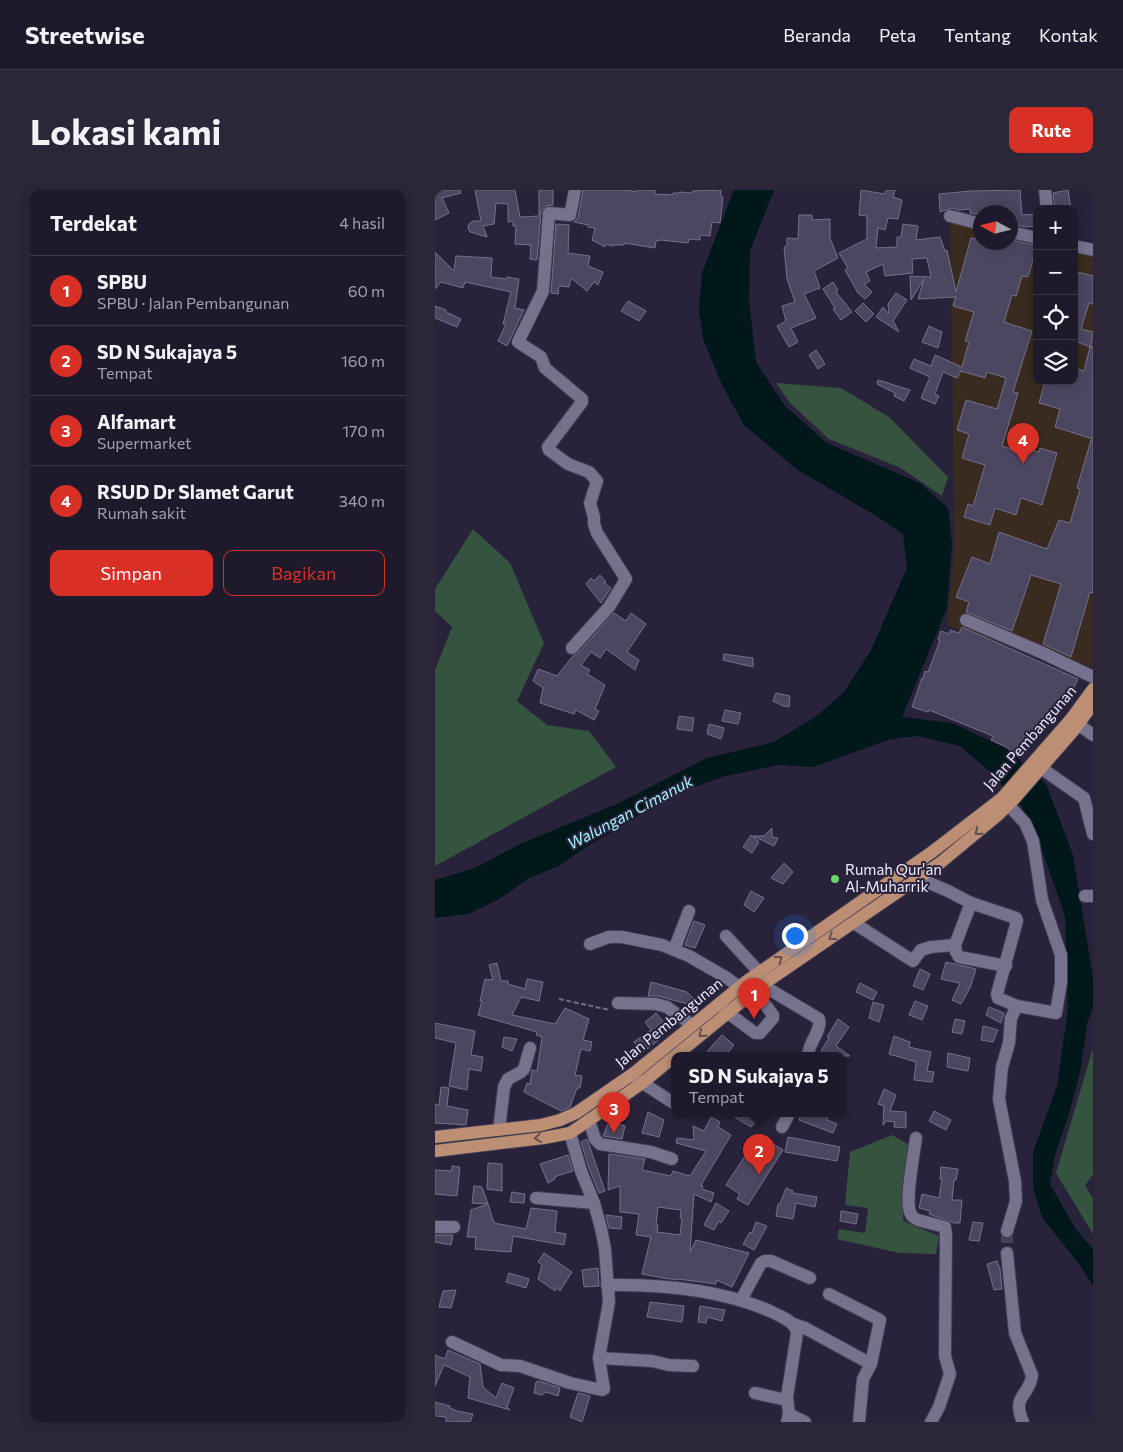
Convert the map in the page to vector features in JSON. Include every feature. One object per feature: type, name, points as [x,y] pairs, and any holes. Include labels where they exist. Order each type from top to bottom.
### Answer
[{"type":"main road","name":"Jalan Pembangunan","points":[[1074,722],[1093,689]]},
{"type":"main road","name":"Jalan Pembangunan","points":[[753,982],[854,923],[940,863],[1008,799],[1036,769],[1074,722],[1093,704]]},
{"type":"main road","name":"Jalan Pembangunan","points":[[675,1052],[753,982],[1008,799]]},
{"type":"main road","name":"Jalan Pembangunan","points":[[435,1150],[499,1130],[541,1125],[576,1114],[631,1075],[692,1025],[724,1008]]},
{"type":"main road","name":"Jalan Pembangunan","points":[[435,1137],[471,1140],[544,1138],[570,1132],[641,1083],[671,1056]]},
{"type":"street","points":[[572,648],[609,607],[626,579],[597,533],[594,524],[590,503],[597,481],[589,472],[568,464],[549,450],[548,447],[582,402],[582,399],[545,368],[541,357],[518,342],[543,291],[549,213],[570,215],[575,190]]},
{"type":"street","points":[[1045,190],[1047,205]]},
{"type":"street","points":[[949,216],[973,222]]},
{"type":"street","points":[[1018,234],[1033,237]]},
{"type":"street","points":[[1078,247],[1093,250]]},
{"type":"street","points":[[966,620],[1093,677]]},
{"type":"street","points":[[1074,722],[1093,735]]},
{"type":"street","points":[[1036,769],[1084,798],[1093,834]]},
{"type":"street","points":[[918,878],[948,890],[971,903],[1016,918],[1016,926],[997,996],[1017,1006],[1056,1013],[1062,968],[1061,955],[1042,900],[1033,841],[1025,823],[1008,799]]},
{"type":"street","points":[[971,903],[955,945],[955,952],[959,957],[1006,966]]},
{"type":"street","points":[[674,950],[689,911]]},
{"type":"street","points":[[854,923],[913,961],[921,950],[931,947],[955,945]]},
{"type":"street","points":[[724,1008],[755,1033],[760,1033],[773,1016],[726,936]]},
{"type":"street","points":[[590,944],[609,937],[622,937],[662,945],[689,956],[727,978],[753,982],[819,1019],[819,1028],[813,1037],[808,1052]]},
{"type":"street","points":[[618,1003],[656,1004],[667,1007],[692,1025]]},
{"type":"street","points":[[1007,1232],[1016,1201],[1015,1181],[999,1099],[1002,1067],[1009,1043],[1011,1018],[1017,1006]]},
{"type":"street","points":[[499,1130],[504,1087],[508,1079],[521,1072],[530,1048]]},
{"type":"street","points":[[631,1075],[671,1102]]},
{"type":"street","points":[[782,1127],[787,1117]]},
{"type":"street","points":[[589,1120],[595,1139],[601,1144],[651,1152],[672,1159]]},
{"type":"street","points":[[452,1342],[501,1365],[521,1366],[570,1383],[604,1389],[599,1358],[609,1302],[603,1242],[594,1203],[581,1171],[570,1132]]},
{"type":"street","points":[[916,1138],[908,1201],[910,1213],[914,1219],[945,1227],[947,1235],[945,1356],[950,1374],[939,1407],[931,1422]]},
{"type":"street","points":[[536,1198],[594,1203]]},
{"type":"street","points":[[435,1227],[454,1227]]},
{"type":"street","points":[[1007,1253],[1015,1333],[1033,1375],[1032,1382],[1022,1394],[1018,1406],[1023,1422]]},
{"type":"street","points":[[741,1300],[761,1263],[765,1260],[810,1278]]},
{"type":"street","points":[[607,1285],[640,1285],[716,1293],[741,1300],[805,1328],[871,1364]]},
{"type":"street","points":[[829,1294],[880,1320],[871,1364],[863,1379],[859,1422]]},
{"type":"street","points":[[793,1324],[797,1333],[787,1397],[788,1418],[805,1422]]},
{"type":"street","points":[[599,1358],[693,1366]]},
{"type":"street","points":[[755,1393],[781,1399],[787,1397]]},
{"type":"path","points":[[559,1000],[616,1012],[618,1003]]},
{"type":"shaded area","points":[[950,220],[973,225],[973,250],[1018,250],[1018,236],[1033,239],[1033,385],[1078,385],[1078,250],[1093,254],[1093,667],[1014,647],[947,626],[955,546]]},
{"type":"green space","points":[[776,383],[841,388],[889,417],[948,477],[942,496],[901,468],[829,439],[790,403]]},
{"type":"green space","points":[[473,529],[510,563],[544,643],[517,701],[547,725],[589,731],[616,767],[435,866],[435,670],[452,627],[435,611],[435,589]]},
{"type":"green space","points":[[1093,1048],[1093,1175],[1085,1185],[1093,1199],[1093,1234],[1056,1173]]},
{"type":"green space","points":[[892,1135],[908,1144],[903,1221],[939,1236],[936,1254],[899,1253],[837,1239],[839,1229],[865,1233],[868,1208],[845,1205],[850,1152]]},
{"type":"water","name":"Walungan Cimanuk","points":[[734,190],[774,190],[750,251],[749,299],[756,362],[785,406],[827,443],[920,483],[948,508],[952,543],[947,608],[902,717],[952,723],[1006,748],[1046,784],[1073,855],[1093,977],[1093,1007],[1087,1024],[1080,1073],[1055,1155],[1050,1184],[1075,1228],[1093,1249],[1093,1286],[1081,1267],[1042,1217],[1033,1188],[1033,1152],[1057,1086],[1068,1008],[1065,916],[1036,833],[1020,804],[989,771],[960,746],[918,736],[891,739],[813,767],[778,765],[725,776],[675,794],[586,847],[559,866],[529,878],[501,898],[468,914],[435,918],[435,880],[475,868],[520,844],[617,804],[707,758],[774,742],[818,715],[844,692],[871,650],[907,568],[903,534],[878,517],[798,470],[744,425],[722,385],[703,339],[699,310],[702,273]]},
{"type":"building","points":[[435,190],[460,190],[461,193],[442,198],[449,213],[435,220]]},
{"type":"building","points":[[475,190],[515,190],[520,217],[522,217],[539,216],[539,190],[553,190],[553,205],[545,206],[541,212],[537,260],[530,259],[531,245],[515,244],[516,226],[513,226],[513,221],[508,222],[508,204],[496,203],[494,224],[483,226],[487,237],[470,232],[469,224],[473,221],[481,221]]},
{"type":"building","points":[[583,190],[626,190],[636,192],[636,190],[655,190],[655,194],[673,195],[673,193],[680,192],[692,193],[692,191],[721,190],[721,197],[723,197],[720,223],[712,222],[710,236],[700,235],[700,240],[689,239],[688,243],[661,240],[656,241],[655,248],[624,243],[624,245],[614,246],[605,244],[605,247],[592,240],[595,228],[574,222],[578,217]]},
{"type":"building","points":[[861,190],[885,194],[886,190],[895,190],[893,197],[902,200],[898,219],[888,218],[885,230],[878,228],[876,248],[897,247],[897,237],[901,237],[903,224],[918,226],[916,240],[940,237],[945,251],[947,250],[956,292],[971,238],[973,238],[973,250],[1018,250],[1018,242],[1033,245],[1033,260],[1028,277],[1022,276],[1016,296],[1012,295],[1004,322],[1032,331],[1013,392],[1018,393],[1002,446],[1018,451],[1019,446],[1039,452],[1040,448],[1057,453],[1042,505],[1021,498],[1016,515],[995,508],[990,525],[964,517],[968,504],[973,506],[985,465],[962,458],[969,434],[957,430],[966,400],[997,409],[1006,378],[987,372],[985,378],[961,371],[957,378],[943,372],[935,394],[939,396],[935,404],[921,398],[930,377],[910,368],[914,359],[931,366],[935,355],[962,367],[969,342],[965,341],[974,312],[953,306],[956,297],[918,299],[924,279],[911,300],[910,276],[931,277],[927,258],[912,259],[913,273],[885,276],[883,264],[866,272],[870,281],[864,284],[872,292],[865,299],[858,293],[845,270],[848,268],[839,253],[867,239],[867,216],[859,215]]},
{"type":"building","points":[[1020,190],[1022,215],[1033,214],[1033,226],[1018,225],[1018,205],[973,205],[973,214],[970,213],[970,209],[959,210],[952,208],[940,212],[939,194]]},
{"type":"building","points":[[1068,190],[1070,205],[1054,205],[1053,193]]},
{"type":"building","points":[[799,215],[812,215],[812,220],[830,219],[830,238],[838,258],[814,271],[820,288],[804,294],[816,318],[791,328],[798,342],[789,347],[777,326],[786,321],[782,306],[795,302],[787,279],[784,247],[787,246],[787,238],[798,239]]},
{"type":"building","points":[[556,224],[569,225],[568,253],[590,256],[588,266],[603,272],[598,285],[594,282],[587,291],[571,278],[569,287],[559,286],[558,294],[551,293]]},
{"type":"building","points":[[435,252],[454,271],[456,256],[492,258],[491,277],[519,279],[515,308],[524,310],[507,346],[498,341],[506,324],[503,324],[511,292],[465,282],[463,288],[441,282],[435,289]]},
{"type":"building","points":[[1078,272],[1093,276],[1093,304],[1089,303],[1081,329],[1093,332],[1091,347],[1078,342]]},
{"type":"building","points":[[833,282],[838,290],[836,292],[852,312],[841,320],[823,289]]},
{"type":"building","points":[[896,293],[907,300],[893,321],[899,332],[876,317],[883,307],[889,314],[888,304]]},
{"type":"building","points":[[628,301],[646,311],[639,321],[621,311]]},
{"type":"building","points":[[863,303],[874,314],[866,322],[855,311]]},
{"type":"building","points":[[435,306],[461,319],[457,327],[435,318]]},
{"type":"building","points":[[929,326],[942,332],[938,348],[922,342]]},
{"type":"building","points":[[1090,347],[1093,347],[1093,439],[1055,427],[1060,409],[1039,403],[1044,385],[1078,385],[1078,369],[1084,371]]},
{"type":"building","points":[[816,350],[825,364],[818,369],[809,355]]},
{"type":"building","points":[[878,380],[910,390],[904,401],[894,396],[895,393],[877,384]]},
{"type":"building","points":[[1091,440],[1093,440],[1093,593],[1090,592],[1071,657],[1043,644],[1061,584],[1031,575],[1012,631],[966,612],[969,602],[956,597],[972,557],[990,564],[999,532],[1047,549],[1059,520],[1070,523],[1080,489],[1077,488]]},
{"type":"building","points":[[600,575],[606,582],[604,583],[611,588],[601,603],[586,584],[591,578],[594,581]]},
{"type":"building","points":[[614,613],[626,621],[631,613],[646,624],[627,652],[639,660],[635,670],[606,649],[600,658],[591,652],[581,665],[590,670],[587,674],[605,685],[595,709],[599,711],[594,720],[576,710],[574,714],[540,703],[543,688],[533,681],[538,669],[557,676],[573,656],[578,653]]},
{"type":"building","points":[[962,627],[1078,679],[1073,689],[1059,705],[1039,736],[1035,733],[1033,741],[1030,741],[1029,748],[1020,757],[1006,747],[991,740],[993,736],[929,710],[928,712],[912,707],[925,671],[928,672],[940,640],[938,640],[941,631],[949,634],[950,630],[959,633]]},
{"type":"building","points":[[724,654],[753,658],[753,667],[723,660]]},
{"type":"building","points":[[776,693],[790,696],[789,707],[773,701]]},
{"type":"building","points":[[725,710],[741,713],[738,724],[722,721]]},
{"type":"building","points":[[679,716],[694,718],[692,731],[677,729]]},
{"type":"building","points":[[709,724],[724,728],[721,739],[707,734]]},
{"type":"building","points":[[772,828],[772,837],[778,838],[774,846],[753,836],[764,836]]},
{"type":"building","points":[[751,835],[759,842],[752,853],[743,847]]},
{"type":"building","points":[[784,863],[793,872],[783,884],[771,878]]},
{"type":"building","points":[[751,891],[764,898],[754,912],[744,905]]},
{"type":"building","points":[[694,921],[705,925],[695,948],[685,945]]},
{"type":"building","points":[[946,962],[976,969],[970,988],[961,1004],[952,1000],[960,983],[941,979]]},
{"type":"building","points":[[497,963],[501,981],[508,981],[508,984],[525,989],[527,979],[543,982],[539,1001],[521,997],[512,1015],[555,1024],[565,1008],[589,1019],[583,1040],[592,1042],[590,1051],[581,1049],[575,1075],[582,1076],[580,1088],[577,1088],[570,1107],[561,1111],[524,1092],[527,1083],[530,1084],[532,1070],[537,1071],[542,1037],[536,1035],[537,1032],[478,1015],[485,979],[493,980],[489,965]]},
{"type":"building","points":[[920,969],[930,974],[923,990],[913,986]]},
{"type":"building","points":[[651,982],[687,992],[701,1003],[696,1009],[689,1003],[658,996],[648,996]]},
{"type":"building","points":[[860,983],[877,992],[873,1000],[856,992]]},
{"type":"building","points":[[915,1001],[928,1006],[922,1020],[909,1015]]},
{"type":"building","points":[[873,1002],[884,1005],[879,1022],[869,1018]]},
{"type":"building","points":[[989,1007],[1004,1013],[1001,1023],[986,1015]]},
{"type":"building","points":[[656,1013],[668,1027],[658,1036],[660,1039],[642,1053],[634,1042],[651,1030],[645,1022]]},
{"type":"building","points":[[838,1019],[849,1027],[836,1046],[844,1052],[822,1052],[829,1038],[827,1037]]},
{"type":"building","points":[[955,1019],[965,1021],[962,1034],[952,1032]]},
{"type":"building","points":[[435,1023],[475,1031],[471,1055],[483,1057],[481,1071],[469,1069],[467,1090],[449,1086],[456,1043],[435,1038]]},
{"type":"building","points":[[983,1026],[998,1030],[993,1042],[981,1040]]},
{"type":"building","points":[[722,1035],[734,1045],[728,1052],[707,1052]]},
{"type":"building","points":[[894,1036],[910,1042],[909,1047],[931,1052],[927,1071],[934,1072],[932,1082],[914,1080],[916,1062],[889,1054]]},
{"type":"building","points":[[504,1037],[517,1039],[512,1051],[502,1047]]},
{"type":"building","points":[[948,1053],[970,1058],[968,1071],[947,1067]]},
{"type":"building","points":[[441,1087],[449,1088],[447,1106],[468,1110],[466,1125],[435,1123],[435,1104],[439,1105]]},
{"type":"building","points":[[884,1089],[896,1095],[890,1111],[906,1112],[906,1128],[894,1127],[895,1122],[886,1121],[883,1125],[884,1106],[878,1104]]},
{"type":"building","points":[[934,1111],[951,1120],[946,1130],[929,1121]]},
{"type":"building","points":[[648,1112],[664,1120],[659,1137],[642,1133]]},
{"type":"building","points":[[711,1117],[720,1122],[718,1127],[731,1135],[701,1185],[703,1186],[702,1189],[714,1193],[711,1202],[694,1194],[690,1252],[696,1240],[749,1253],[732,1287],[716,1280],[716,1284],[642,1274],[651,1237],[636,1235],[639,1214],[620,1212],[620,1186],[608,1190],[609,1154],[645,1159],[642,1170],[671,1176],[673,1171],[690,1176],[706,1151],[676,1143],[677,1138],[694,1140],[693,1126],[704,1131]],"holes":[[[658,1207],[681,1210],[680,1235],[657,1232]]]},
{"type":"building","points":[[735,1117],[759,1117],[751,1127]]},
{"type":"building","points":[[800,1117],[828,1117],[827,1120],[837,1124],[833,1133],[799,1120]]},
{"type":"building","points":[[609,1121],[625,1126],[622,1139],[603,1136]]},
{"type":"building","points":[[788,1137],[840,1147],[837,1161],[785,1152]]},
{"type":"building","points":[[587,1139],[605,1191],[599,1193],[581,1142]]},
{"type":"building","points":[[756,1139],[767,1146],[769,1142],[783,1150],[748,1205],[737,1199],[740,1194],[726,1185]]},
{"type":"building","points":[[568,1155],[573,1171],[554,1177],[555,1179],[548,1183],[540,1164]]},
{"type":"building","points":[[488,1163],[502,1164],[502,1191],[487,1189]]},
{"type":"building","points":[[452,1166],[460,1167],[457,1196],[435,1194],[435,1170],[452,1171]]},
{"type":"building","points":[[941,1167],[958,1169],[956,1180],[954,1180],[952,1200],[962,1200],[960,1223],[954,1223],[929,1214],[930,1211],[919,1208],[922,1194],[939,1198],[942,1179],[940,1179]]},
{"type":"building","points":[[474,1186],[482,1187],[488,1204],[472,1203]]},
{"type":"building","points":[[786,1188],[793,1191],[792,1193],[817,1197],[815,1207],[796,1203],[793,1219],[776,1216],[778,1204],[780,1204]]},
{"type":"building","points":[[512,1192],[525,1194],[524,1203],[510,1202]]},
{"type":"building","points":[[716,1203],[729,1211],[721,1223],[719,1221],[714,1230],[704,1225]]},
{"type":"building","points":[[488,1204],[494,1223],[526,1229],[531,1208],[557,1211],[555,1232],[566,1234],[564,1245],[513,1236],[511,1252],[475,1249],[476,1237],[467,1237],[471,1210]]},
{"type":"building","points":[[841,1211],[858,1214],[856,1224],[840,1221]]},
{"type":"building","points":[[606,1215],[622,1217],[621,1229],[609,1228]]},
{"type":"building","points":[[756,1222],[767,1226],[754,1250],[743,1244],[750,1232],[752,1233]]},
{"type":"building","points":[[973,1222],[983,1223],[979,1241],[969,1240]]},
{"type":"building","points":[[435,1235],[453,1235],[451,1245],[435,1242]]},
{"type":"building","points":[[544,1253],[572,1272],[560,1291],[557,1287],[555,1291],[538,1279],[542,1265],[538,1262]]},
{"type":"building","points":[[997,1261],[1000,1269],[1002,1289],[994,1290],[987,1264]]},
{"type":"building","points":[[598,1268],[599,1286],[584,1287],[582,1270]]},
{"type":"building","points":[[509,1273],[529,1279],[526,1288],[506,1282]]},
{"type":"building","points":[[456,1290],[451,1308],[439,1307],[443,1291]]},
{"type":"building","points":[[650,1302],[684,1306],[682,1322],[647,1317]]},
{"type":"building","points":[[700,1306],[725,1310],[722,1321],[707,1317],[706,1323],[698,1322]]},
{"type":"building","points":[[448,1350],[480,1364],[483,1387],[496,1398],[502,1383],[514,1388],[507,1407],[510,1410],[468,1398],[470,1377],[444,1365],[435,1386],[435,1355],[445,1359]]},
{"type":"building","points":[[539,1381],[560,1388],[558,1396],[546,1392],[542,1395],[534,1393],[536,1382]]},
{"type":"building","points":[[578,1393],[590,1396],[582,1422],[570,1417]]},
{"type":"building","points":[[435,1402],[450,1406],[450,1408],[457,1411],[473,1414],[470,1422],[446,1422],[446,1417],[435,1416]]},
{"type":"tunnel","points":[[1007,1231],[1007,1253]]},
{"type":"place","name":"RSUD Dr Slamet Garut","points":[[1023,464]]},
{"type":"place","name":"Rumah Qur'an Al-Muharrik","points":[[835,879]]},
{"type":"place","name":"SPBU","points":[[754,1019]]},
{"type":"place","name":"Alfamart","points":[[614,1133]]},
{"type":"place","name":"SD N Sukajaya 5","points":[[759,1175]]}]
